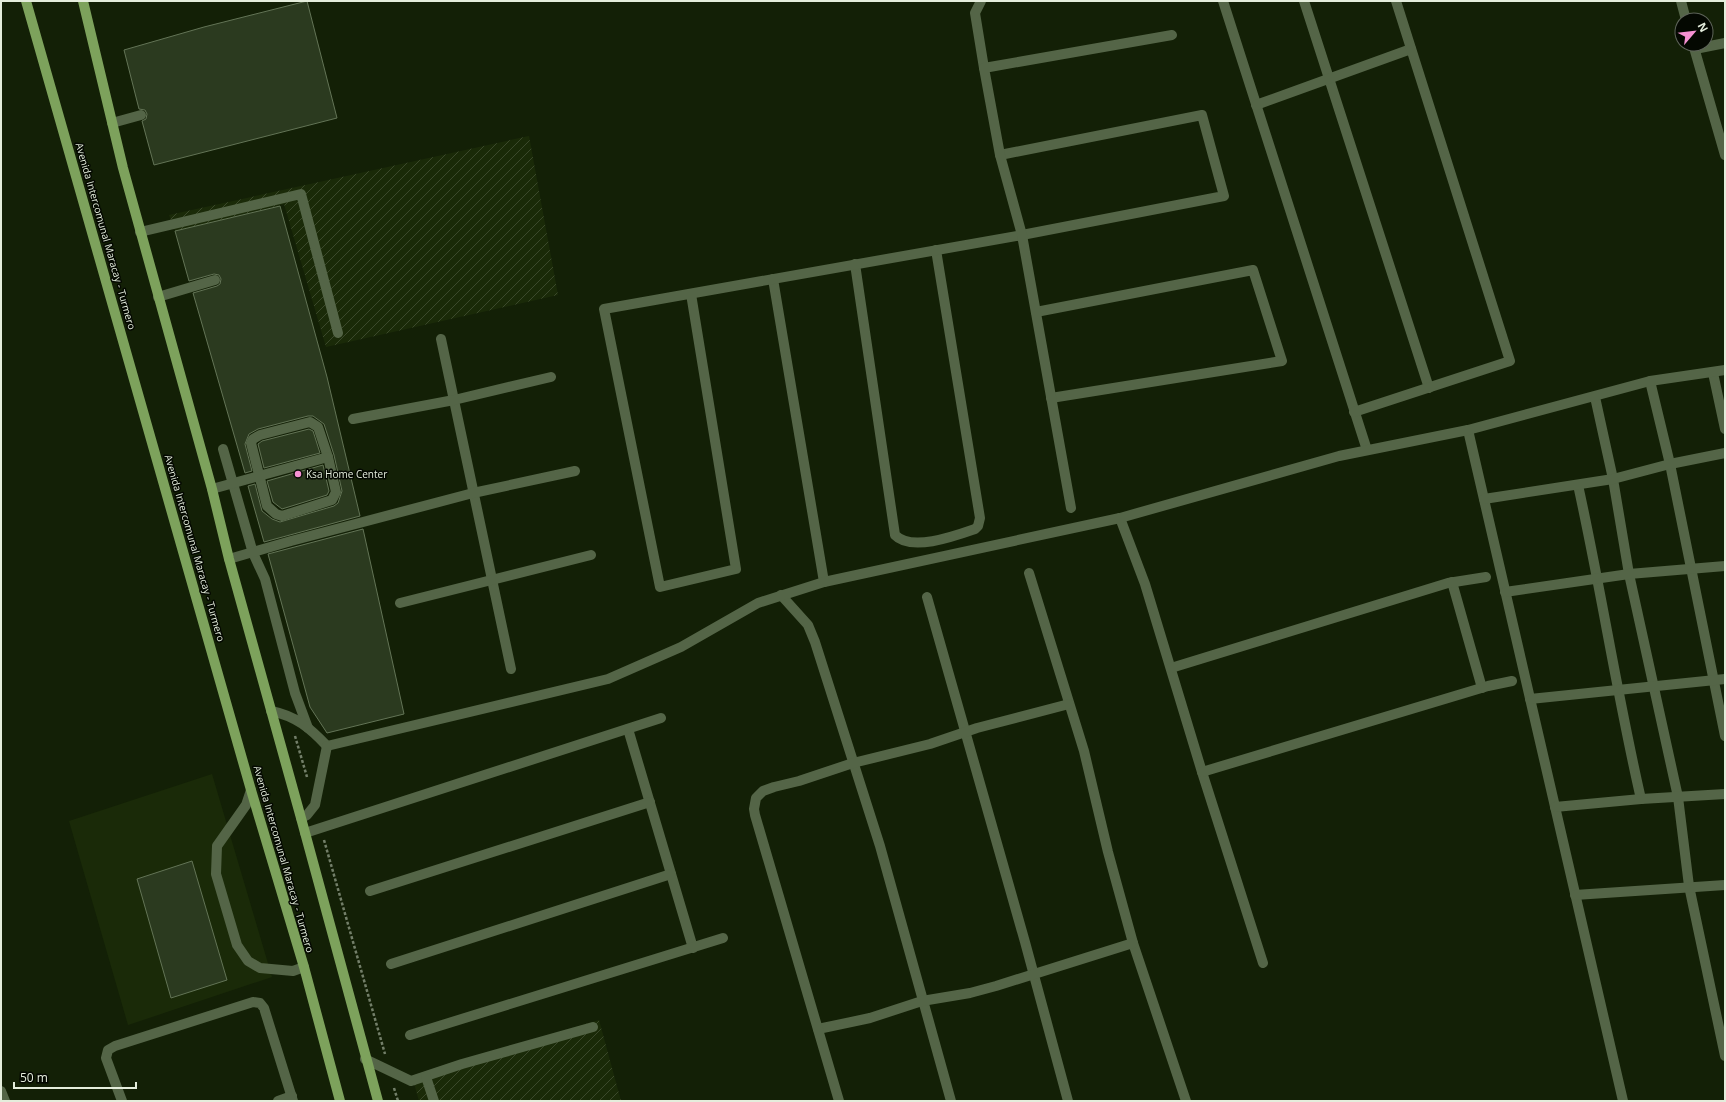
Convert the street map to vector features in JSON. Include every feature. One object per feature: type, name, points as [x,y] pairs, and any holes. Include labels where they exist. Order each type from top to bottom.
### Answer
[{"type":"main road","name":"Avenida Intercomunal Maracay - Turmero","points":[[26,1],[251,790],[304,967],[340,1101]]},
{"type":"main road","points":[[83,1],[140,232],[212,489],[229,559],[301,818],[365,1059],[378,1101]]},
{"type":"street","points":[[981,1],[975,13],[984,68],[1000,155],[1022,234],[1071,508]]},
{"type":"street","points":[[1223,1],[1367,450]]},
{"type":"street","points":[[1304,1],[1429,388]]},
{"type":"street","points":[[1354,412],[1510,361],[1396,1]]},
{"type":"street","points":[[1681,1],[1684,12]]},
{"type":"street","points":[[984,68],[1172,36]]},
{"type":"street","points":[[1714,44],[1725,43]]},
{"type":"street","points":[[1256,105],[1412,49]]},
{"type":"street","points":[[1695,52],[1725,155]]},
{"type":"street","points":[[112,123],[141,115]]},
{"type":"street","points":[[691,294],[736,569],[660,587],[604,309],[936,250],[1224,196],[1202,115],[1000,155]]},
{"type":"street","points":[[140,232],[300,194],[338,334]]},
{"type":"street","points":[[855,264],[895,535],[907,542],[923,542],[975,529],[978,526],[980,518],[936,250]]},
{"type":"street","points":[[1036,312],[1253,270],[1282,361],[1051,398]]},
{"type":"street","points":[[773,279],[824,582]]},
{"type":"street","points":[[158,297],[215,280]]},
{"type":"street","points":[[441,339],[511,669]]},
{"type":"street","points":[[327,746],[608,679],[681,647],[758,603],[824,582],[1120,518],[1339,456],[1468,430],[1650,381],[1714,373],[1725,370]]},
{"type":"street","points":[[1714,373],[1725,429]]},
{"type":"street","points":[[354,419],[454,400],[551,377]]},
{"type":"street","points":[[1650,381],[1670,464],[1725,736]]},
{"type":"street","points":[[1595,396],[1613,479],[1629,574],[1655,686],[1678,797],[1689,886],[1725,1056]]},
{"type":"street","points":[[310,422],[318,427],[328,457],[336,492],[332,500],[282,516],[276,514],[267,506],[251,443],[254,438],[260,435],[310,422]]},
{"type":"street","points":[[1468,430],[1623,1101]]},
{"type":"street","points":[[223,449],[253,553],[265,579],[295,693],[308,728]]},
{"type":"street","points":[[1484,499],[1613,479],[1670,464],[1725,453]]},
{"type":"street","points":[[212,489],[328,457]]},
{"type":"street","points":[[229,559],[291,541],[474,493],[575,471]]},
{"type":"street","points":[[1578,485],[1589,534],[1596,579],[1631,757],[1641,799]]},
{"type":"street","points":[[1120,518],[1146,584],[1202,772],[1263,963]]},
{"type":"street","points":[[400,603],[591,555]]},
{"type":"street","points":[[1505,592],[1629,574],[1725,566]]},
{"type":"street","points":[[1029,573],[1084,751],[1133,943],[1186,1101]]},
{"type":"street","points":[[1171,668],[1452,582],[1486,577]]},
{"type":"street","points":[[1452,582],[1482,688]]},
{"type":"street","points":[[780,595],[808,625],[880,846],[951,1101]]},
{"type":"street","points":[[927,597],[1034,973],[1068,1101]]},
{"type":"street","points":[[1530,699],[1725,679]]},
{"type":"street","points":[[1202,772],[1482,688],[1512,681]]},
{"type":"street","points":[[839,1101],[755,814],[754,803],[756,798],[763,791],[853,764],[930,744],[965,732],[1069,704]]},
{"type":"street","points":[[271,711],[290,716],[308,728],[327,746]]},
{"type":"street","points":[[305,833],[661,718]]},
{"type":"street","points":[[628,729],[692,948]]},
{"type":"street","points":[[301,818],[307,815],[315,805],[327,746]]},
{"type":"street","points":[[251,790],[246,805],[218,846],[216,874],[237,945],[248,961],[260,968],[293,971],[304,967]]},
{"type":"street","points":[[1555,807],[1641,799],[1725,794]]},
{"type":"street","points":[[370,891],[650,802]]},
{"type":"street","points":[[391,964],[671,874]]},
{"type":"street","points":[[1575,895],[1689,886],[1725,885]]},
{"type":"street","points":[[410,1035],[723,938]]},
{"type":"street","points":[[818,1029],[870,1018],[922,1001],[970,993],[1089,958],[1133,943]]},
{"type":"street","points":[[122,1101],[106,1058],[108,1050],[115,1046],[253,1002],[260,1004],[264,1008],[292,1098],[278,1101]]},
{"type":"street","points":[[365,1059],[411,1082],[462,1064],[593,1027]]},
{"type":"street","points":[[426,1077],[434,1101]]},
{"type":"street","points":[[1,1091],[5,1101]]},
{"type":"shaded area","points":[[529,136],[558,295],[326,347],[284,204],[175,231],[169,215]]},
{"type":"shaded area","points":[[212,774],[272,977],[128,1025],[69,821]]},
{"type":"shaded area","points":[[599,1020],[621,1101],[419,1101],[412,1076]]},
{"type":"building","points":[[307,1],[337,118],[154,165],[142,121],[146,119],[147,114],[145,110],[139,109],[124,50],[204,27]]},
{"type":"building","points":[[280,206],[327,377],[360,516],[264,542],[248,486],[255,484],[262,511],[272,519],[280,522],[334,506],[338,503],[342,491],[334,455],[324,424],[313,416],[308,416],[258,429],[249,434],[245,444],[252,471],[245,473],[193,293],[217,286],[220,284],[221,279],[219,275],[214,274],[189,281],[175,231]]},
{"type":"building","points":[[309,429],[313,431],[320,453],[264,468],[258,444],[262,441]]},
{"type":"building","points":[[323,465],[329,491],[327,495],[282,509],[273,502],[267,481]]},
{"type":"building","points":[[363,529],[404,714],[327,733],[310,707],[268,554]]},
{"type":"building","points":[[192,861],[227,980],[171,998],[137,879]]},
{"type":"place","name":"Ksa Home Center","points":[[298,474]]}]
